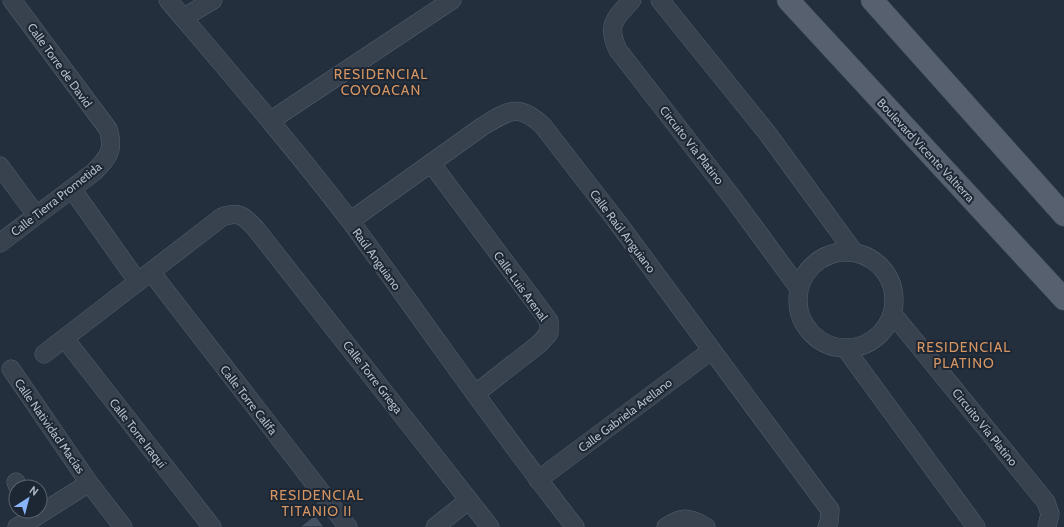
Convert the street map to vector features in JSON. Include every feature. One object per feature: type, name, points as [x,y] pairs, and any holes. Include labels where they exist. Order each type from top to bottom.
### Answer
[{"type":"main road","name":"Boulevard Vicente Valtierra","points":[[788,0],[1064,299]]},
{"type":"main road","points":[[872,0],[1064,215]]},
{"type":"street","name":"Calle Torre de David","points":[[12,0],[108,129]]},
{"type":"street","name":"Raúl Anguiano","points":[[168,0],[350,221],[538,480],[575,527]]},
{"type":"street","points":[[183,18],[213,0]]},
{"type":"street","points":[[270,122],[452,0]]},
{"type":"street","name":"Circuito Vía Platino","points":[[632,0],[616,19],[613,27],[612,35],[618,50],[732,197],[798,287]]},
{"type":"street","points":[[667,3],[768,134],[854,252]]},
{"type":"street","name":"Calle Raúl Anguiano","points":[[350,221],[483,126],[501,115],[516,111],[523,112],[536,118],[615,219],[830,510],[827,527]]},
{"type":"street","name":"Calle Tierra Prometida","points":[[0,242],[72,189],[105,162],[109,155],[111,139],[108,129]]},
{"type":"street","name":"Calle Luis Arenal","points":[[431,163],[549,321],[549,333],[539,344],[475,394]]},
{"type":"street","points":[[0,166],[36,215]]},
{"type":"street","name":"Calle Torre Calífa","points":[[72,189],[348,527]]},
{"type":"street","name":"Calle Torre Griega","points":[[144,277],[222,217],[230,214],[239,215],[245,218],[256,229],[490,527]]},
{"type":"street","points":[[840,251],[854,252],[867,256],[878,264],[887,274],[892,286],[894,300],[892,313],[887,324],[879,334],[869,342],[858,346],[845,348],[831,346],[817,339],[807,329],[800,316],[797,302],[798,287],[804,274],[814,263],[826,255],[840,251]]},
{"type":"street","points":[[44,354],[144,277]]},
{"type":"street","name":"Circuito Vía Platino","points":[[892,313],[1046,502],[1050,514],[1048,527]]},
{"type":"street","name":"Calle Torre Iraquí","points":[[64,339],[212,527]]},
{"type":"street","points":[[845,348],[976,527]]},
{"type":"street","name":"Calle Gabriela Arellano","points":[[538,480],[712,350]]},
{"type":"street","name":"Calle Natividad Macías","points":[[11,369],[89,483],[123,527]]},
{"type":"street","points":[[28,521],[89,483]]},
{"type":"street","points":[[435,527],[470,500]]},
{"type":"street","points":[[666,527],[688,518],[695,520],[706,527]]},
{"type":"building","points":[[315,515],[324,527],[300,527]]},
{"type":"district","name":"RESIDENCIAL COYOACAN","points":[[381,82]]},
{"type":"district","name":"RESIDENCIAL PLATINO","points":[[964,356]]},
{"type":"district","name":"RESIDENCIAL TITANIO II","points":[[317,504]]}]
